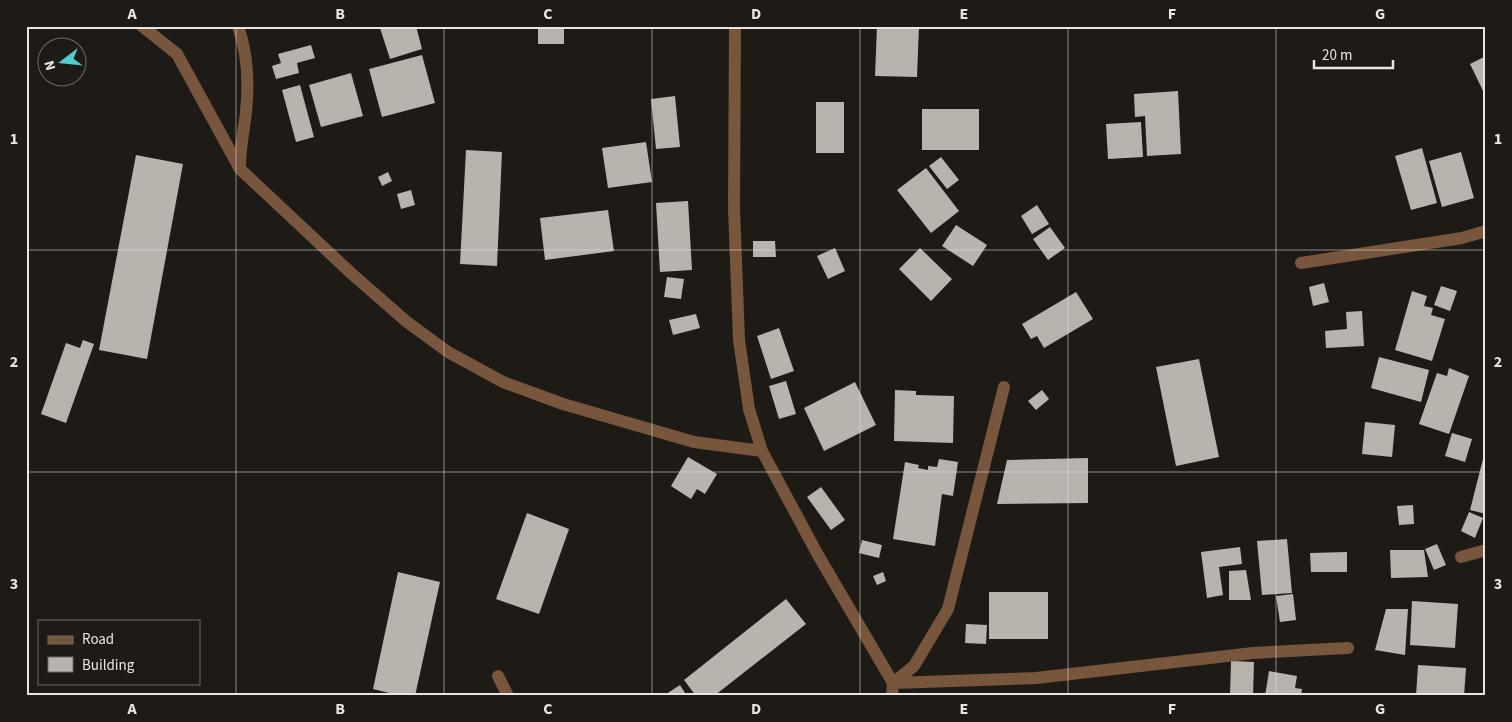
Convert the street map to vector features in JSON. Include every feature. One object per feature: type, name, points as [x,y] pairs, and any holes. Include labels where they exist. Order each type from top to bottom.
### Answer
[{"type":"street","points":[[142,26],[177,54],[240,169],[352,274],[407,322],[448,352],[503,382],[563,404],[694,442],[762,451]]},
{"type":"street","points":[[238,26],[245,47],[246,111],[240,148],[240,169]]},
{"type":"street","points":[[735,26],[734,208],[739,340],[750,409],[762,451],[892,689]]},
{"type":"street","points":[[1301,263],[1462,238],[1486,230]]},
{"type":"street","points":[[892,689],[914,666],[948,609],[1004,387]]},
{"type":"street","points":[[1461,557],[1486,550]]},
{"type":"street","points":[[892,689],[1036,678],[1253,653],[1348,648]]},
{"type":"street","points":[[498,676],[508,696]]},
{"type":"building","points":[[385,26],[416,26],[422,49],[390,59],[380,28]]},
{"type":"building","points":[[538,26],[564,26],[564,44],[538,44]]},
{"type":"building","points":[[877,26],[919,26],[917,77],[875,76]]},
{"type":"building","points":[[311,45],[315,58],[297,63],[299,73],[276,79],[272,66],[281,63],[278,54]]},
{"type":"building","points":[[422,55],[435,103],[382,117],[369,69]]},
{"type":"building","points":[[1486,56],[1486,97],[1470,64]]},
{"type":"building","points":[[351,73],[363,116],[321,127],[309,85]]},
{"type":"building","points":[[300,85],[314,137],[296,142],[282,90]]},
{"type":"building","points":[[1178,91],[1181,154],[1147,156],[1145,116],[1135,117],[1134,94]]},
{"type":"building","points":[[675,96],[680,147],[656,149],[651,99]]},
{"type":"building","points":[[816,102],[844,102],[844,153],[816,153]]},
{"type":"building","points":[[922,109],[979,109],[979,150],[922,150]]},
{"type":"building","points":[[1141,122],[1143,157],[1108,159],[1106,124]]},
{"type":"building","points":[[646,142],[652,182],[608,188],[602,148]]},
{"type":"building","points":[[1422,148],[1437,203],[1411,210],[1395,156]]},
{"type":"building","points":[[466,150],[502,152],[497,266],[460,264]]},
{"type":"building","points":[[1461,152],[1474,198],[1442,207],[1429,161]]},
{"type":"building","points":[[136,155],[183,164],[147,359],[99,350]]},
{"type":"building","points":[[941,157],[959,180],[947,189],[929,166]]},
{"type":"building","points":[[926,168],[959,211],[931,233],[897,190]]},
{"type":"building","points":[[388,172],[392,181],[382,186],[378,177]]},
{"type":"building","points":[[411,190],[415,205],[401,209],[397,194]]},
{"type":"building","points":[[688,201],[692,270],[660,272],[656,203]]},
{"type":"building","points":[[1037,205],[1049,224],[1032,234],[1021,216]]},
{"type":"building","points":[[608,210],[614,251],[545,260],[540,218]]},
{"type":"building","points":[[956,225],[987,245],[973,266],[942,246]]},
{"type":"building","points":[[1050,227],[1065,248],[1048,260],[1033,239]]},
{"type":"building","points":[[753,241],[775,241],[776,257],[753,257]]},
{"type":"building","points":[[835,248],[845,271],[828,279],[817,256]]},
{"type":"building","points":[[920,248],[952,279],[931,301],[899,269]]},
{"type":"building","points":[[667,277],[684,279],[681,299],[664,297]]},
{"type":"building","points":[[1324,283],[1329,302],[1313,306],[1309,287]]},
{"type":"building","points":[[1441,286],[1457,291],[1450,311],[1434,305]]},
{"type":"building","points":[[1412,291],[1427,296],[1424,306],[1433,308],[1431,315],[1445,319],[1432,361],[1395,350]]},
{"type":"building","points":[[1076,292],[1093,319],[1044,348],[1037,336],[1031,339],[1022,324]]},
{"type":"building","points":[[1362,311],[1364,346],[1326,348],[1325,331],[1347,329],[1346,312]]},
{"type":"building","points":[[696,314],[700,328],[673,335],[669,320]]},
{"type":"building","points":[[779,328],[794,371],[771,379],[757,336]]},
{"type":"building","points":[[83,340],[94,344],[66,423],[41,414],[66,343],[80,348]]},
{"type":"building","points":[[1379,357],[1429,370],[1421,402],[1371,388]]},
{"type":"building","points":[[1199,359],[1219,457],[1176,466],[1156,367]]},
{"type":"building","points":[[1449,368],[1469,376],[1449,434],[1419,424],[1437,373],[1447,376]]},
{"type":"building","points":[[786,381],[796,414],[779,419],[769,386]]},
{"type":"building","points":[[855,382],[876,425],[824,451],[804,408]]},
{"type":"building","points":[[895,390],[916,391],[916,395],[954,396],[953,443],[894,441]]},
{"type":"building","points":[[1042,390],[1049,399],[1036,410],[1028,401]]},
{"type":"building","points":[[1365,422],[1395,425],[1392,457],[1362,454]]},
{"type":"building","points":[[1452,433],[1472,439],[1465,462],[1445,456]]},
{"type":"building","points":[[688,457],[717,474],[705,494],[697,489],[691,499],[671,486]]},
{"type":"building","points":[[1088,458],[1088,503],[997,504],[1007,460]]},
{"type":"building","points":[[939,459],[958,462],[953,496],[942,494],[935,546],[893,539],[905,462],[919,465],[918,468],[928,470],[928,466],[937,467]]},
{"type":"building","points":[[1483,459],[1486,459],[1486,514],[1470,510]]},
{"type":"building","points":[[821,487],[845,520],[831,530],[807,497]]},
{"type":"building","points":[[1413,505],[1414,524],[1399,525],[1397,506]]},
{"type":"building","points":[[1469,512],[1483,518],[1475,538],[1461,531]]},
{"type":"building","points":[[527,513],[569,529],[539,614],[496,599]]},
{"type":"building","points":[[1287,539],[1292,593],[1262,595],[1257,541]]},
{"type":"building","points":[[862,540],[882,545],[879,558],[859,553]]},
{"type":"building","points":[[1437,544],[1446,565],[1434,570],[1425,549]]},
{"type":"building","points":[[1240,547],[1242,564],[1219,567],[1223,595],[1207,598],[1201,552]]},
{"type":"building","points":[[1390,550],[1424,550],[1428,577],[1391,578]]},
{"type":"building","points":[[1347,552],[1347,572],[1311,572],[1310,553]]},
{"type":"building","points":[[1246,570],[1251,600],[1229,600],[1229,571]]},
{"type":"building","points":[[398,572],[440,582],[415,696],[401,696],[373,689]]},
{"type":"building","points":[[883,572],[886,581],[877,585],[873,576]]},
{"type":"building","points":[[989,592],[1048,592],[1048,639],[989,639]]},
{"type":"building","points":[[1293,594],[1296,620],[1280,622],[1276,596]]},
{"type":"building","points":[[786,599],[806,624],[714,696],[696,696],[684,680]]},
{"type":"building","points":[[1412,601],[1458,604],[1455,648],[1410,645]]},
{"type":"building","points":[[1386,609],[1408,609],[1405,655],[1375,650]]},
{"type":"building","points":[[966,624],[987,625],[986,644],[965,643]]},
{"type":"building","points":[[1231,661],[1254,662],[1253,696],[1230,696]]},
{"type":"building","points":[[1418,665],[1466,668],[1464,696],[1416,696]]},
{"type":"building","points":[[1269,671],[1297,676],[1295,688],[1302,689],[1301,696],[1265,696]]},
{"type":"building","points":[[680,685],[687,696],[663,696]]}]
